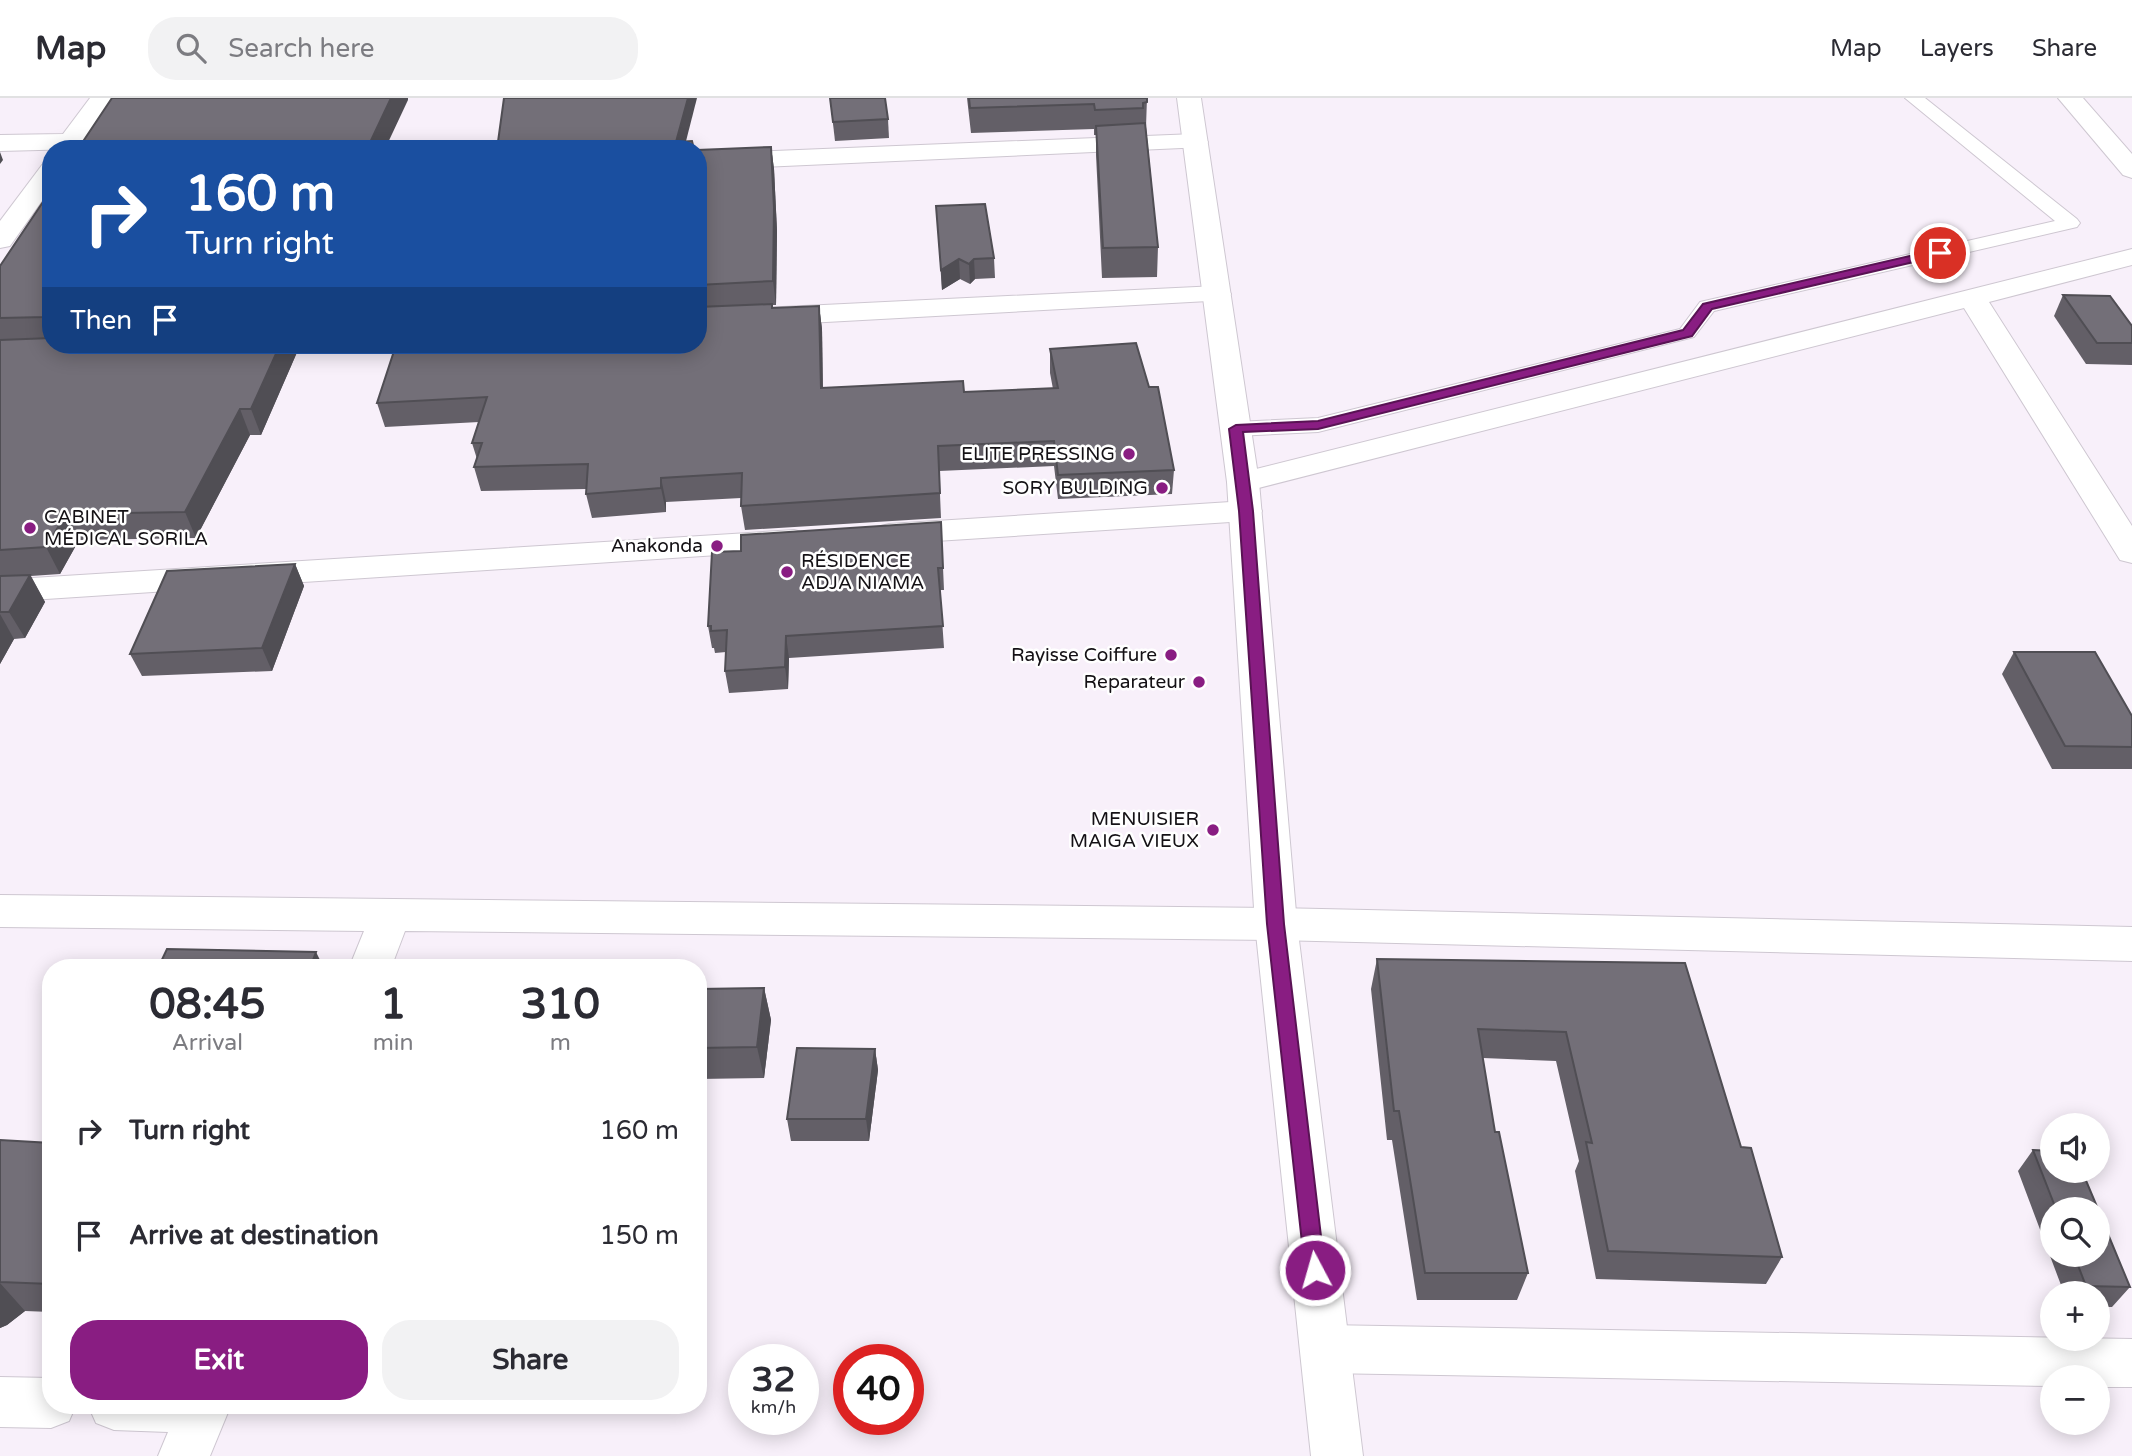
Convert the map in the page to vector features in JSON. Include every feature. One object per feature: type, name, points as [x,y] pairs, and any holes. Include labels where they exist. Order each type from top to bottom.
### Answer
[{"type":"street","points":[[72,140],[102,98]]},
{"type":"street","points":[[1189,98],[1244,496],[1276,924],[1337,1456]]},
{"type":"street","points":[[2070,98],[2132,170]]},
{"type":"street","points":[[707,162],[1195,142]]},
{"type":"street","points":[[0,143],[42,144]]},
{"type":"street","points":[[0,240],[42,188]]},
{"type":"street","points":[[0,591],[844,537],[1244,496],[2132,257]]},
{"type":"street","points":[[707,320],[1217,294]]},
{"type":"street","points":[[1973,299],[2132,552]]},
{"type":"street","points":[[374,959],[391,915]]},
{"type":"street","points":[[5,920],[391,915],[1276,924],[2132,944]]},
{"type":"street","points":[[1325,1349],[2132,1363]]},
{"type":"street","points":[[0,1402],[42,1403]]},
{"type":"street","points":[[184,1456],[201,1414]]},
{"type":"lane","points":[[1236,429],[1332,422],[1688,333],[1707,306],[2070,223],[1913,98]]},
{"type":"building","points":[[112,98],[391,98],[371,140],[84,140]]},
{"type":"building","points":[[504,98],[688,98],[677,140],[498,140]]},
{"type":"building","points":[[830,98],[885,98],[888,119],[833,122]]},
{"type":"building","points":[[969,98],[1147,98],[1147,102],[1143,103],[1143,108],[1095,110],[1094,104],[970,108]]},
{"type":"building","points":[[1145,123],[1158,247],[1103,248],[1096,126]]},
{"type":"building","points":[[771,147],[773,281],[707,285],[707,150]]},
{"type":"building","points":[[42,203],[42,317],[0,318],[0,266]]},
{"type":"building","points":[[985,204],[994,258],[974,259],[969,264],[959,259],[941,270],[936,206]]},
{"type":"building","points":[[2063,295],[2110,296],[2132,326],[2132,343],[2097,343]]},
{"type":"building","points":[[772,304],[772,308],[819,306],[821,388],[963,381],[964,392],[1058,388],[1050,349],[1136,343],[1149,387],[1158,387],[1174,470],[1058,475],[1054,441],[938,446],[940,493],[741,506],[742,473],[661,478],[661,488],[586,494],[588,464],[474,467],[482,443],[472,443],[487,397],[377,403],[393,354],[707,354],[707,307]]},
{"type":"building","points":[[42,338],[42,354],[276,354],[251,409],[240,409],[185,512],[66,514],[46,547],[0,550],[0,340]]},
{"type":"building","points":[[941,522],[943,568],[938,568],[943,626],[786,636],[785,667],[725,671],[727,630],[711,631],[711,626],[708,626],[712,552],[741,551],[741,535]]},
{"type":"building","points":[[295,564],[262,648],[130,654],[167,571]]},
{"type":"building","points":[[30,575],[9,612],[0,612],[0,576]]},
{"type":"building","points":[[2014,652],[2095,652],[2132,716],[2132,747],[2065,746]]},
{"type":"building","points":[[167,949],[316,952],[313,959],[162,959]]},
{"type":"building","points":[[1377,959],[1685,963],[1741,1147],[1751,1148],[1782,1257],[1608,1251],[1586,1142],[1592,1143],[1566,1032],[1478,1029],[1495,1132],[1499,1132],[1528,1273],[1425,1273],[1399,1111],[1394,1111]]},
{"type":"building","points":[[764,988],[757,1047],[707,1048],[707,989]]},
{"type":"building","points":[[797,1048],[875,1049],[866,1119],[787,1119]]},
{"type":"building","points":[[0,1140],[42,1142],[42,1284],[0,1282]]},
{"type":"building","points":[[2033,1150],[2040,1150],[2040,1168]]},
{"type":"building","points":[[2046,1183],[2087,1183],[2093,1197],[2051,1197]]},
{"type":"building","points":[[2110,1239],[2130,1287],[2110,1287],[2110,1281],[2084,1281],[2079,1267],[2110,1267]]},
{"type":"place","name":"ELITE PRESSING","points":[[1129,454]]},
{"type":"place","name":"SORY BULDING","points":[[1162,488]]},
{"type":"place","name":"CABINET MÉDICAL SORILA","points":[[30,528]]},
{"type":"place","name":"Anakonda","points":[[717,546]]},
{"type":"place","name":"RÉSIDENCE ADJA NIAMA","points":[[787,572]]},
{"type":"place","name":"Rayisse Coiffure","points":[[1171,655]]},
{"type":"place","name":"Reparateur","points":[[1199,682]]},
{"type":"place","name":"MENUISIER MAIGA VIEUX","points":[[1213,830]]},
{"type":"route","points":[[1315,1270],[1276,924],[1246,511],[1236,429],[1318,425],[1688,333],[1707,306],[1940,253]]}]
